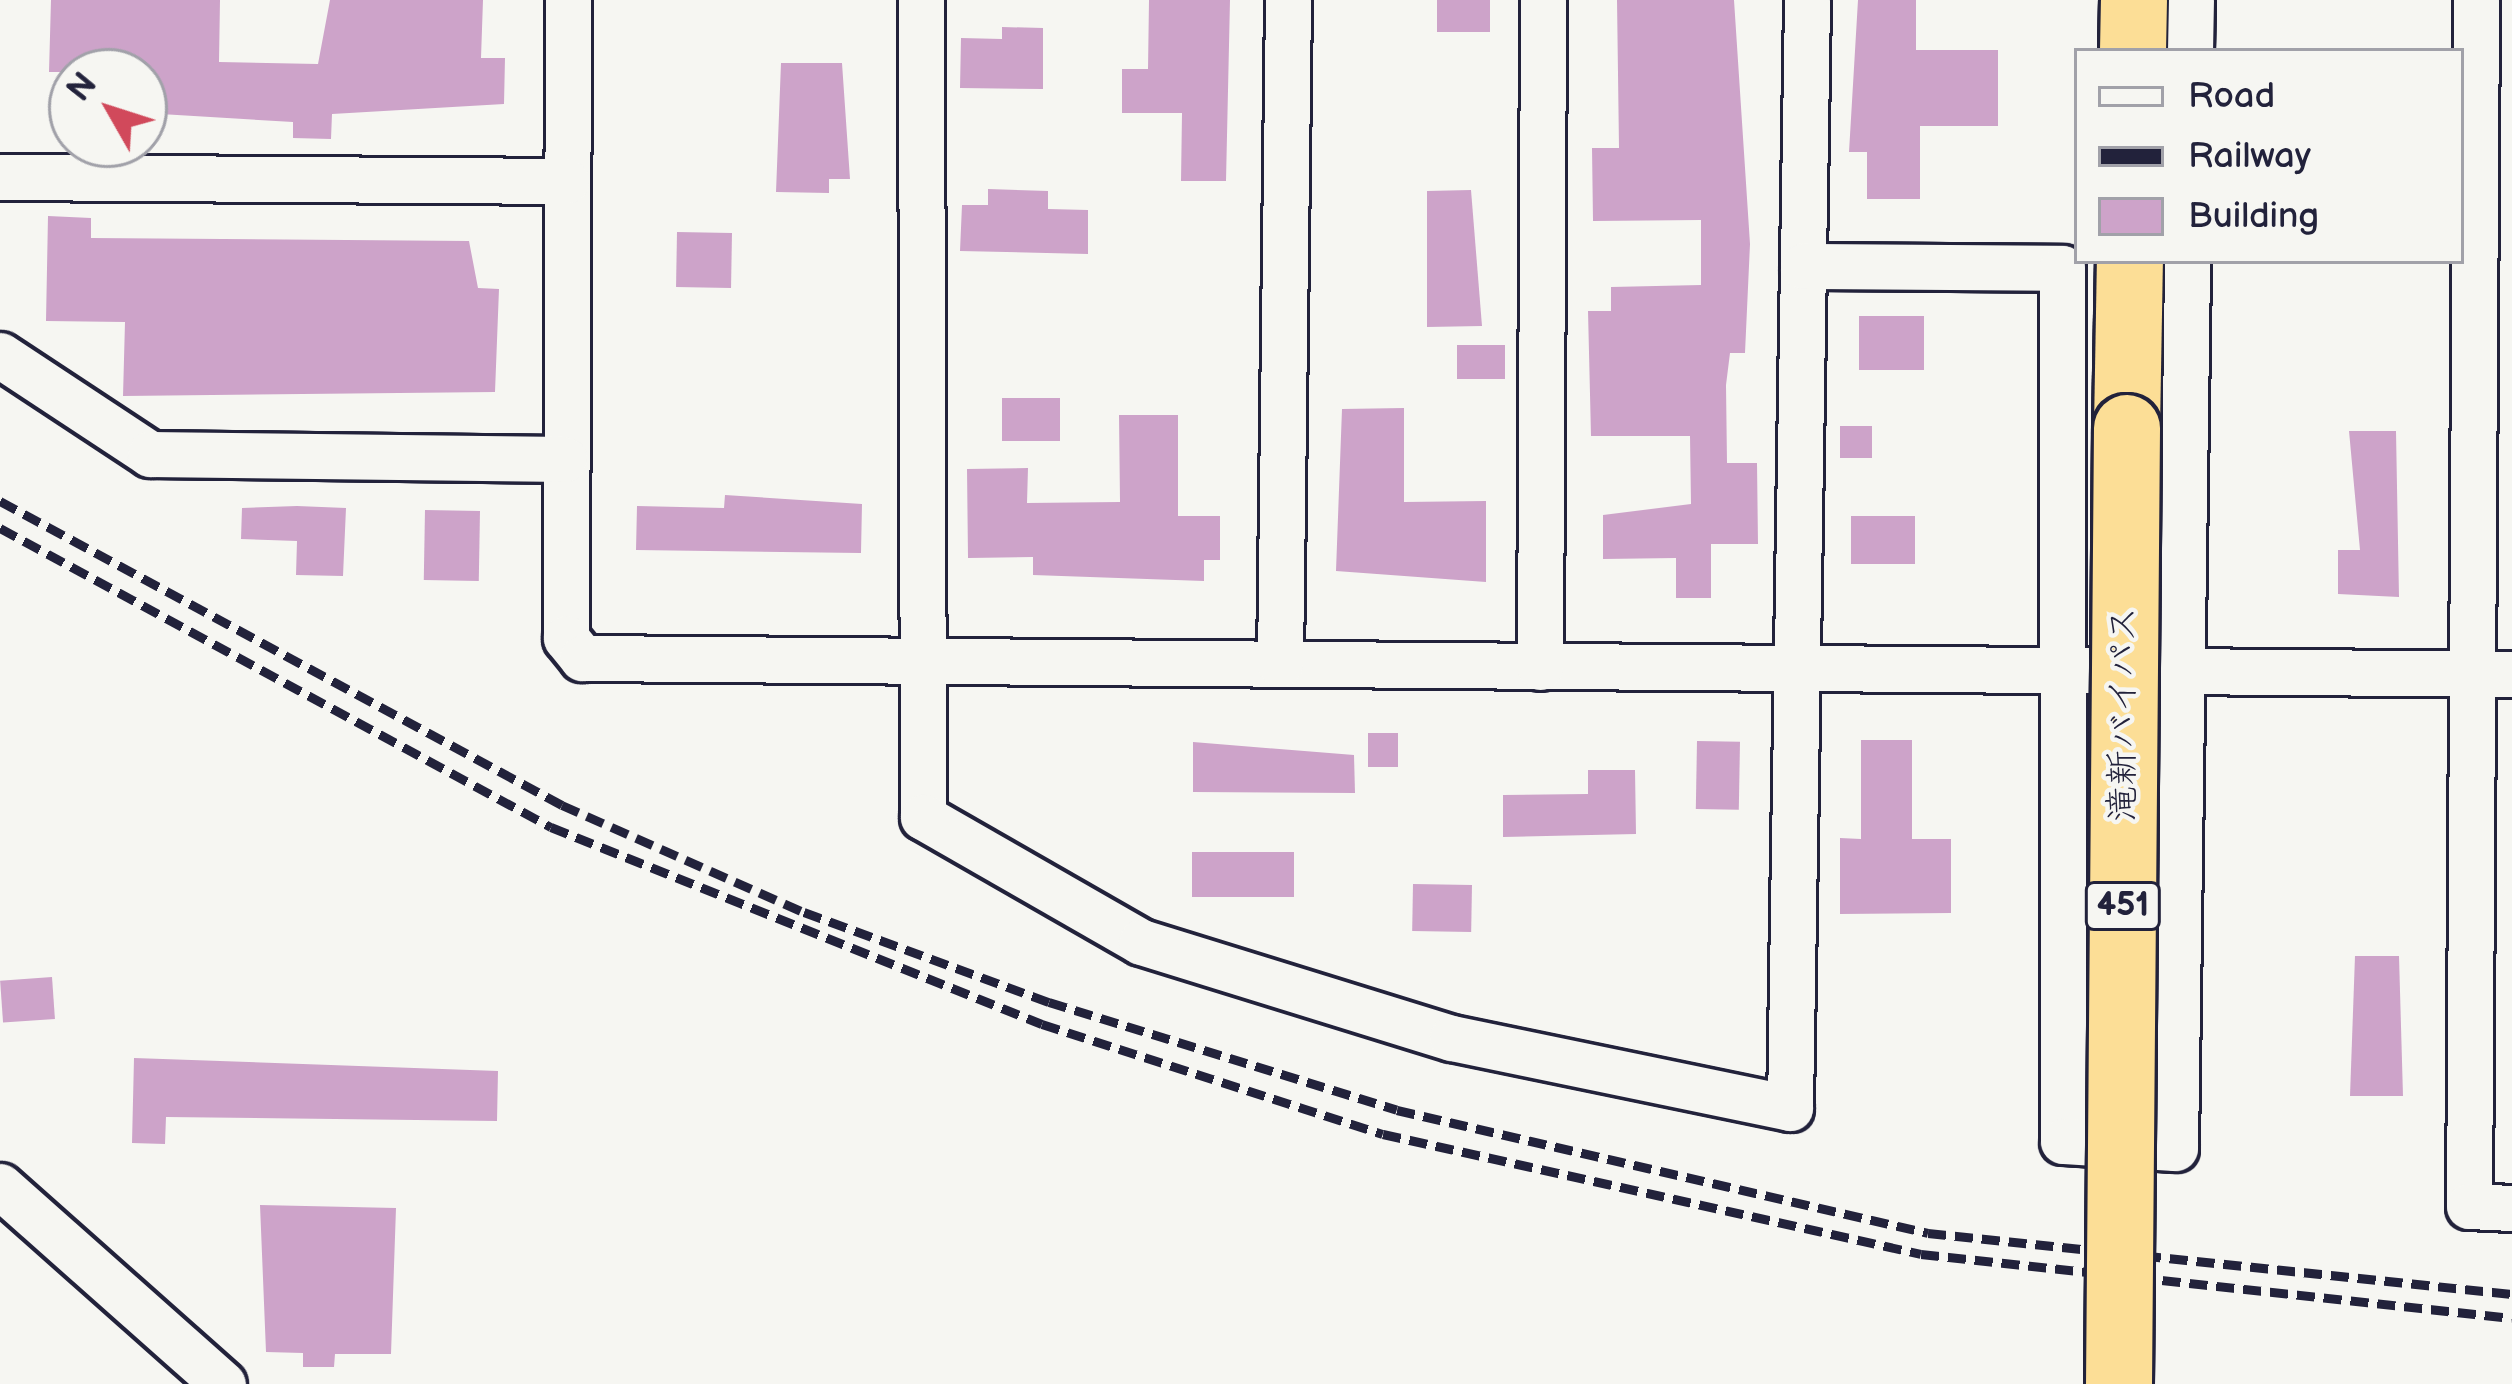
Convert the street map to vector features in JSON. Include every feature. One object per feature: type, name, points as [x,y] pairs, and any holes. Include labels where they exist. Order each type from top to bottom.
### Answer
[{"type":"highway","points":[[2134,0],[2134,48]]},
{"type":"highway","name":"滝新バイパス","points":[[2119,1384],[2130,264]]},
{"type":"street","points":[[568,0],[566,638],[582,658],[1540,667],[1797,663],[2512,674]]},
{"type":"street","points":[[921,0],[923,817],[1141,942],[1452,1038],[1790,1108],[1807,0]]},
{"type":"street","points":[[1280,664],[1288,0]]},
{"type":"street","points":[[1540,667],[1543,0]]},
{"type":"street","points":[[2190,48],[2191,0]]},
{"type":"street","points":[[2476,0],[2466,673],[2469,1206],[2512,1208]]},
{"type":"street","points":[[0,177],[566,181]]},
{"type":"street","points":[[1803,266],[2062,268],[2063,1142],[2175,1148],[2187,264]]},
{"type":"street","points":[[0,355],[151,454],[564,459]]},
{"type":"street","points":[[0,1186],[224,1384]]},
{"type":"building","points":[[51,0],[220,0],[219,62],[318,64],[330,0],[483,0],[481,58],[505,58],[504,104],[332,114],[331,139],[293,138],[293,122],[168,114],[168,48],[50,48]]},
{"type":"building","points":[[1149,0],[1230,0],[1226,181],[1181,181],[1182,113],[1122,113],[1122,69],[1148,69]]},
{"type":"building","points":[[1437,0],[1490,0],[1490,32],[1437,32]]},
{"type":"building","points":[[1617,0],[1734,0],[1750,244],[1745,353],[1730,353],[1726,385],[1727,463],[1757,463],[1758,544],[1711,544],[1711,598],[1676,598],[1676,558],[1603,559],[1603,515],[1691,504],[1690,436],[1591,436],[1588,311],[1611,311],[1611,287],[1701,285],[1701,220],[1593,221],[1592,148],[1619,148]]},
{"type":"building","points":[[1858,0],[1916,0],[1916,50],[1998,50],[1998,126],[1920,126],[1920,199],[1867,199],[1867,152],[1849,152]]},
{"type":"building","points":[[1002,27],[1043,28],[1043,89],[960,88],[961,38],[1002,39]]},
{"type":"building","points":[[781,63],[842,63],[850,179],[829,179],[829,193],[776,192]]},
{"type":"building","points":[[988,189],[1048,191],[1048,209],[1088,210],[1088,254],[960,251],[962,205],[988,205]]},
{"type":"building","points":[[1471,190],[1482,326],[1427,327],[1427,191]]},
{"type":"building","points":[[48,216],[91,218],[91,238],[469,241],[478,288],[499,289],[495,392],[123,396],[125,322],[46,321]]},
{"type":"building","points":[[677,232],[732,233],[731,288],[676,287]]},
{"type":"building","points":[[1859,316],[1924,316],[1924,370],[1859,370]]},
{"type":"building","points":[[1457,345],[1505,345],[1505,379],[1457,379]]},
{"type":"building","points":[[1002,398],[1060,398],[1060,441],[1002,441]]},
{"type":"building","points":[[1404,408],[1404,502],[1486,501],[1486,582],[1336,571],[1342,409]]},
{"type":"building","points":[[1119,415],[1178,415],[1178,516],[1220,516],[1220,560],[1204,560],[1204,581],[1033,575],[1033,557],[968,558],[967,469],[1028,468],[1027,503],[1120,502]]},
{"type":"building","points":[[1840,426],[1872,426],[1872,458],[1840,458]]},
{"type":"building","points":[[2349,431],[2396,431],[2399,597],[2338,594],[2338,550],[2360,550]]},
{"type":"building","points":[[725,495],[862,504],[861,553],[636,550],[637,506],[724,508]]},
{"type":"building","points":[[242,508],[346,508],[343,576],[296,575],[297,541],[241,539]]},
{"type":"building","points":[[425,510],[480,511],[479,581],[424,580]]},
{"type":"building","points":[[1851,516],[1915,516],[1915,564],[1851,564]]},
{"type":"building","points":[[1368,733],[1398,733],[1398,767],[1368,767]]},
{"type":"building","points":[[1861,740],[1912,740],[1912,839],[1951,839],[1951,913],[1840,914],[1840,838],[1861,839]]},
{"type":"building","points":[[1697,741],[1740,742],[1739,810],[1696,809]]},
{"type":"building","points":[[1193,742],[1354,755],[1355,793],[1193,792]]},
{"type":"building","points":[[1588,770],[1635,770],[1636,834],[1503,837],[1503,795],[1588,794]]},
{"type":"building","points":[[1192,852],[1294,852],[1294,897],[1192,897]]},
{"type":"building","points":[[1413,884],[1472,885],[1471,932],[1412,931]]},
{"type":"building","points":[[2355,956],[2399,956],[2403,1096],[2350,1096]]},
{"type":"building","points":[[52,977],[55,1019],[3,1023],[0,981]]},
{"type":"building","points":[[134,1058],[498,1071],[497,1121],[166,1117],[165,1144],[132,1143]]},
{"type":"building","points":[[260,1205],[396,1208],[391,1354],[335,1354],[334,1367],[303,1367],[303,1353],[266,1352]]},
{"type":"railway","points":[[0,501],[562,805],[804,912],[1049,1002],[1397,1110],[1928,1233],[2512,1294]]},
{"type":"railway","points":[[0,528],[551,827],[1042,1024],[1383,1134],[1921,1254],[2512,1318]]}]
